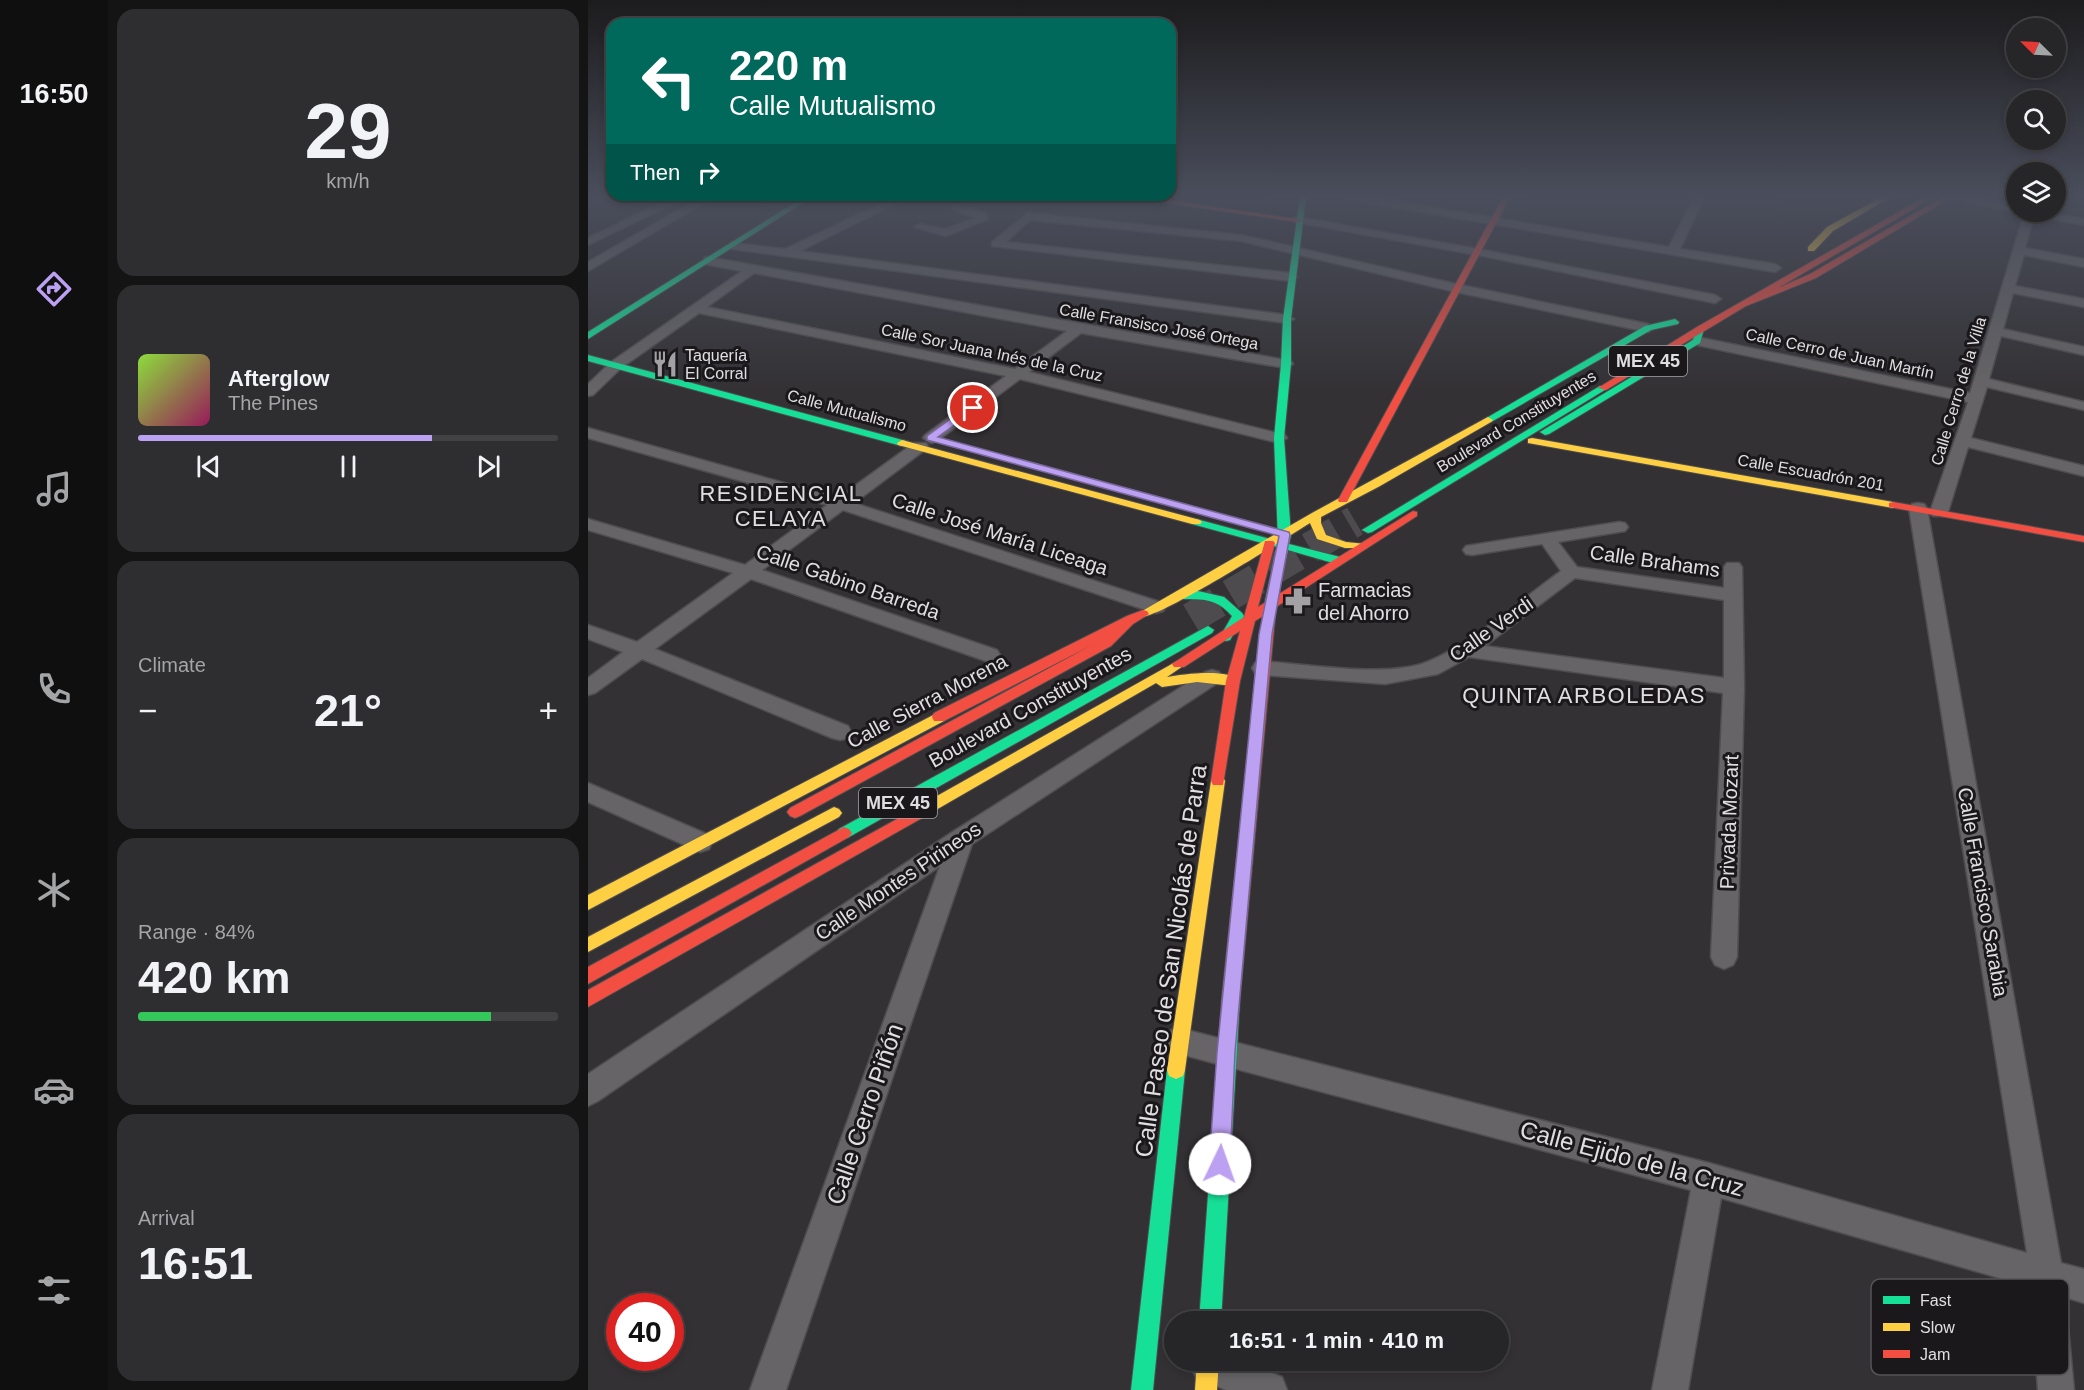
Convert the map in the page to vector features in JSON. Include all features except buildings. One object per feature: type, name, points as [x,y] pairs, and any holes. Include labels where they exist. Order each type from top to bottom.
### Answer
[{"type":"main road","points":[[588,336],[707,262]]},
{"type":"main road","points":[[1211,1311],[1226,1052],[1262,668],[1279,541],[1279,438],[1293,262]]},
{"type":"main road","points":[[1343,500],[1472,262]]},
{"type":"main road","name":"Boulevard Constituyentes","points":[[1368,530],[1699,335],[1743,305],[1816,262]]},
{"type":"main road","points":[[1743,305],[1813,276],[1837,262]]},
{"type":"main road","points":[[1755,278],[1779,265]]},
{"type":"main road","name":"Boulevard Constituyentes","points":[[1535,409],[1685,316],[1720,297]]},
{"type":"main road","name":"Calle Sierra Morena","points":[[588,903],[1032,668],[1181,595],[1279,541],[1316,515],[1376,484],[1648,328],[1685,316]]},
{"type":"main road","points":[[588,999],[1144,686],[1226,637],[1362,546],[1699,335]]},
{"type":"main road","name":"Calle Mutualismo","points":[[588,349],[620,361],[925,442],[1279,541],[1340,561]]},
{"type":"main road","name":"Calle Mutualismo","points":[[588,358],[620,361]]},
{"type":"main road","name":"Calle Escuadrón 201","points":[[1532,441],[2084,539]]},
{"type":"main road","points":[[1316,515],[1315,524],[1321,537],[1345,545],[1362,546]]},
{"type":"main road","name":"Calle Paseo de San Nicolás de Parra","points":[[1142,1390],[1179,1041],[1222,679],[1248,622],[1279,541]]},
{"type":"main road","points":[[1181,595],[1195,593],[1213,595],[1229,602],[1238,616],[1226,637]]},
{"type":"main road","points":[[785,818],[1106,643],[1131,619]]},
{"type":"main road","name":"Boulevard Constituyentes","points":[[588,976],[1208,630]]},
{"type":"main road","points":[[1144,686],[1188,676],[1222,679]]},
{"type":"main road","name":"MEX 45","points":[[588,945],[851,803]]},
{"type":"street","name":"Calle Fransisco José Ortega","points":[[712,262],[1078,329],[1286,364]]},
{"type":"street","points":[[854,262],[1287,319]]},
{"type":"street","points":[[1171,262],[1291,277]]},
{"type":"street","points":[[1342,262],[1648,328]]},
{"type":"street","points":[[1531,262],[1720,297]]},
{"type":"street","points":[[1755,262],[1779,265]]},
{"type":"street","name":"Calle Cerro de la Villa","points":[[1928,510],[1963,441],[2015,262]]},
{"type":"street","points":[[588,392],[620,361],[751,270]]},
{"type":"street","points":[[2007,288],[2084,303]]},
{"type":"street","name":"Calle Sor Juana Inés de la Cruz","points":[[695,308],[1018,374],[1279,438]]},
{"type":"street","points":[[588,688],[750,572],[1078,329]]},
{"type":"street","points":[[1995,332],[2084,351]]},
{"type":"street","name":"Calle Cerro de Juan Martín","points":[[1699,335],[1976,399]]},
{"type":"street","points":[[1981,381],[2084,406]]},
{"type":"street","name":"Calle José María Liceaga","points":[[588,433],[841,504],[1156,607]]},
{"type":"street","points":[[1963,441],[2084,471]]},
{"type":"street","points":[[1355,477],[1376,484]]},
{"type":"street","name":"Calle Francisco Sarabia","points":[[1928,510],[2047,1277]]},
{"type":"street","name":"Calle Gabino Barreda","points":[[588,524],[750,572],[990,654]]},
{"type":"street","points":[[1472,550],[1618,527]]},
{"type":"street","points":[[1546,539],[1571,572]]},
{"type":"street","name":"Privada Mozart","points":[[1724,957],[1734,687],[1732,567]]},
{"type":"street","name":"Calle Brahams","points":[[1571,572],[1732,595]]},
{"type":"street","name":"Calle Verdi","points":[[1262,668],[1386,677],[1431,669],[1466,650],[1571,572]]},
{"type":"street","points":[[588,632],[641,651],[840,732]]},
{"type":"street","points":[[1466,650],[1734,687]]},
{"type":"street","name":"Calle Montes Pirineos","points":[[588,1091],[962,838],[1222,679]]},
{"type":"street","points":[[588,792],[700,842]]},
{"type":"street","name":"Calle Cerro Piñón","points":[[768,1390],[962,838]]},
{"type":"street","name":"Calle Ejido de la Cruz","points":[[1179,1041],[1709,1179],[2055,1279]]},
{"type":"street","points":[[1670,1390],[1709,1179]]},
{"type":"street","name":"Calle Ejido de la Cruz","points":[[2069,1282],[2084,1286]]},
{"type":"street","points":[[1207,1372],[1269,1390]]},
{"type":"street","name":"Calle Francisco Sarabia","points":[[2055,1375],[2056,1390]]},
{"type":"tunnel","points":[[1191,618],[1355,521]]},
{"type":"traffic: fast","points":[[588,336],[706,262]]},
{"type":"traffic: fast","points":[[1270,606],[1285,535],[1279,438],[1286,364],[1287,319],[1294,262]]},
{"type":"traffic: fast","points":[[1488,420],[1648,328],[1675,322]]},
{"type":"traffic: fast","points":[[1545,432],[1697,341],[1700,329]]},
{"type":"traffic: fast","points":[[588,358],[902,443]]},
{"type":"traffic: fast","points":[[1368,530],[1603,388]]},
{"type":"traffic: fast","points":[[1196,522],[1340,561]]},
{"type":"traffic: fast","points":[[1181,595],[1206,595],[1220,600],[1232,609],[1238,616],[1226,637]]},
{"type":"traffic: fast","points":[[844,833],[1208,630]]},
{"type":"traffic: fast","points":[[1211,1311],[1231,997]]},
{"type":"traffic: fast","points":[[1142,1390],[1176,1070]]},
{"type":"traffic: slow","points":[[1143,614],[1181,595],[1316,515],[1376,484],[1488,420]]},
{"type":"traffic: slow","points":[[1532,441],[1893,505]]},
{"type":"traffic: slow","points":[[902,443],[1196,522]]},
{"type":"traffic: slow","points":[[1316,515],[1315,523],[1321,537],[1345,545],[1362,546]]},
{"type":"traffic: slow","points":[[917,814],[1179,664]]},
{"type":"traffic: slow","points":[[1162,682],[1197,677],[1233,681]]},
{"type":"traffic: slow","points":[[588,903],[939,717]]},
{"type":"traffic: slow","points":[[1176,1070],[1218,781]]},
{"type":"traffic: slow","points":[[588,945],[834,813]]},
{"type":"traffic: slow","points":[[1206,1390],[1207,1371]]},
{"type":"traffic: jam","points":[[1343,500],[1472,262]]},
{"type":"traffic: jam","points":[[1603,388],[1817,262]]},
{"type":"traffic: jam","points":[[1746,304],[1813,276],[1837,262]]},
{"type":"traffic: jam","points":[[1893,505],[2084,539]]},
{"type":"traffic: jam","points":[[1179,664],[1413,514]]},
{"type":"traffic: jam","points":[[1218,781],[1233,681],[1269,543]]},
{"type":"traffic: jam","points":[[1231,997],[1270,606]]},
{"type":"traffic: jam","points":[[939,717],[1143,614]]},
{"type":"traffic: jam","points":[[795,812],[1106,643],[1131,619]]},
{"type":"traffic: jam","points":[[588,999],[917,814]]},
{"type":"traffic: jam","points":[[588,976],[844,833]]},
{"type":"place","name":"Taquería El Corral","points":[[665,364]]},
{"type":"place","name":"Farmacias del Ahorro","points":[[1298,601]]},
{"type":"district","name":"RESIDENCIAL CELAYA","points":[[781,506]]},
{"type":"district","name":"QUINTA ARBOLEDAS","points":[[1584,695]]},
{"type":"route","points":[[973,408],[930,438],[1285,535],[1266,634],[1226,1052],[1220,1164]]}]
